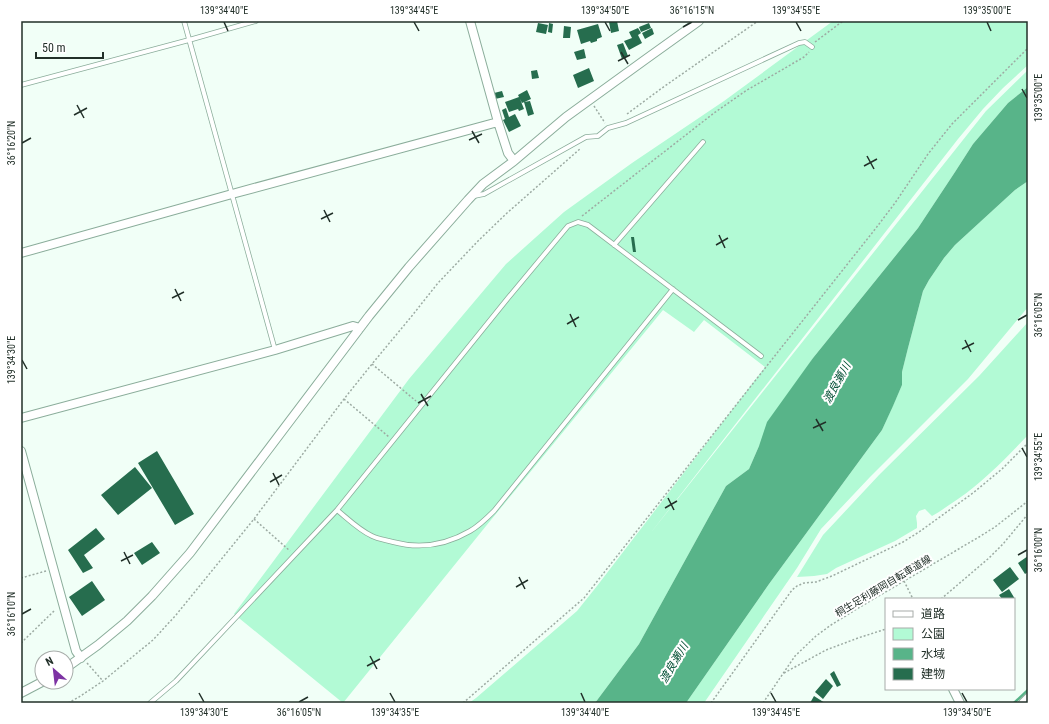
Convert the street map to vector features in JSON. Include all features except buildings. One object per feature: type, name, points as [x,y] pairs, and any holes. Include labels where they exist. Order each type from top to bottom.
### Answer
[{"type":"street","points":[[470,21],[498,122],[508,153],[514,161]]},
{"type":"street","points":[[74,663],[127,621],[152,596],[190,553],[381,300],[471,196],[483,184],[514,161],[566,117],[699,21]]},
{"type":"street","points":[[21,254],[232,194],[498,122]]},
{"type":"street","points":[[21,418],[275,350],[353,326],[360,328]]},
{"type":"street","points":[[21,451],[76,651],[81,658]]},
{"type":"street","points":[[21,693],[34,686]]},
{"type":"street","points":[[954,690],[960,703]]},
{"type":"street","points":[[1023,703],[1028,698]]},
{"type":"lane","points":[[184,21],[275,350]]},
{"type":"lane","points":[[21,85],[256,21]]},
{"type":"lane","points":[[471,196],[484,194],[586,137],[598,136],[608,128],[626,124],[799,43],[805,42],[812,47]]},
{"type":"lane","points":[[614,245],[703,142]]},
{"type":"lane","points":[[150,703],[176,682],[337,510],[565,229],[573,224],[578,222],[588,225],[761,356]]},
{"type":"lane","points":[[337,510],[356,526],[372,536],[405,545],[419,546],[436,544],[471,531],[494,511],[673,289]]},
{"type":"path","points":[[629,113],[758,21]]},
{"type":"path","points":[[573,224],[714,113],[747,90],[804,57],[816,41],[843,21]]},
{"type":"path","points":[[463,703],[584,598],[876,228],[928,154],[952,124],[1028,48]]},
{"type":"path","points":[[590,100],[608,128]]},
{"type":"path","points":[[68,703],[103,681],[153,640],[176,615],[254,519],[344,399],[438,283],[507,213],[585,144]]},
{"type":"path","points":[[372,364],[421,406]]},
{"type":"path","points":[[344,399],[393,440]]},
{"type":"path","points":[[711,703],[792,590],[804,583],[816,582],[832,576],[902,542],[919,532],[973,493],[1002,469],[1028,443]]},
{"type":"path","name":"桐生足利藤岡自転車道線","points":[[763,703],[795,656],[816,636],[831,625],[990,531],[1028,501]]},
{"type":"path","points":[[943,598],[989,558],[1028,514]]},
{"type":"path","points":[[254,519],[284,545]]},
{"type":"path","points":[[21,578],[53,569]]},
{"type":"path","points":[[904,581],[912,598]]},
{"type":"path","points":[[21,644],[57,608],[63,604]]},
{"type":"path","points":[[782,674],[826,650],[885,629]]},
{"type":"path","points":[[81,658],[103,681]]},
{"type":"green space","points":[[833,21],[1028,21],[1028,65],[983,109],[958,139],[649,535],[986,111],[1028,70],[1028,87],[1008,103],[973,144],[918,228],[813,358],[759,446],[749,469],[726,486],[639,644],[595,703],[469,703],[577,611],[765,367],[704,320],[694,332],[663,310],[343,703],[234,614],[409,379],[506,264],[564,212],[632,163],[724,101]]},
{"type":"green space","points":[[1028,181],[1028,307],[968,379],[870,477],[821,529],[797,568],[704,703],[686,703],[769,584],[882,430],[902,385],[902,372],[908,348],[923,291],[929,280],[955,245],[1015,190]]},
{"type":"green space","points":[[1028,322],[1028,435],[986,477],[958,499],[932,516],[925,509],[919,511],[916,516],[917,528],[895,541],[836,568],[827,574],[797,577],[823,535],[879,475],[979,376]]},
{"type":"water","name":"渡良瀬川","points":[[1028,87],[1028,181],[1015,190],[955,245],[929,280],[923,291],[908,348],[902,372],[902,385],[882,430],[769,584],[686,703],[595,703],[639,644],[726,486],[749,469],[767,422],[813,358],[918,228],[973,144],[1008,103]]},
{"type":"waterway","points":[[1014,703],[1028,690]]}]
